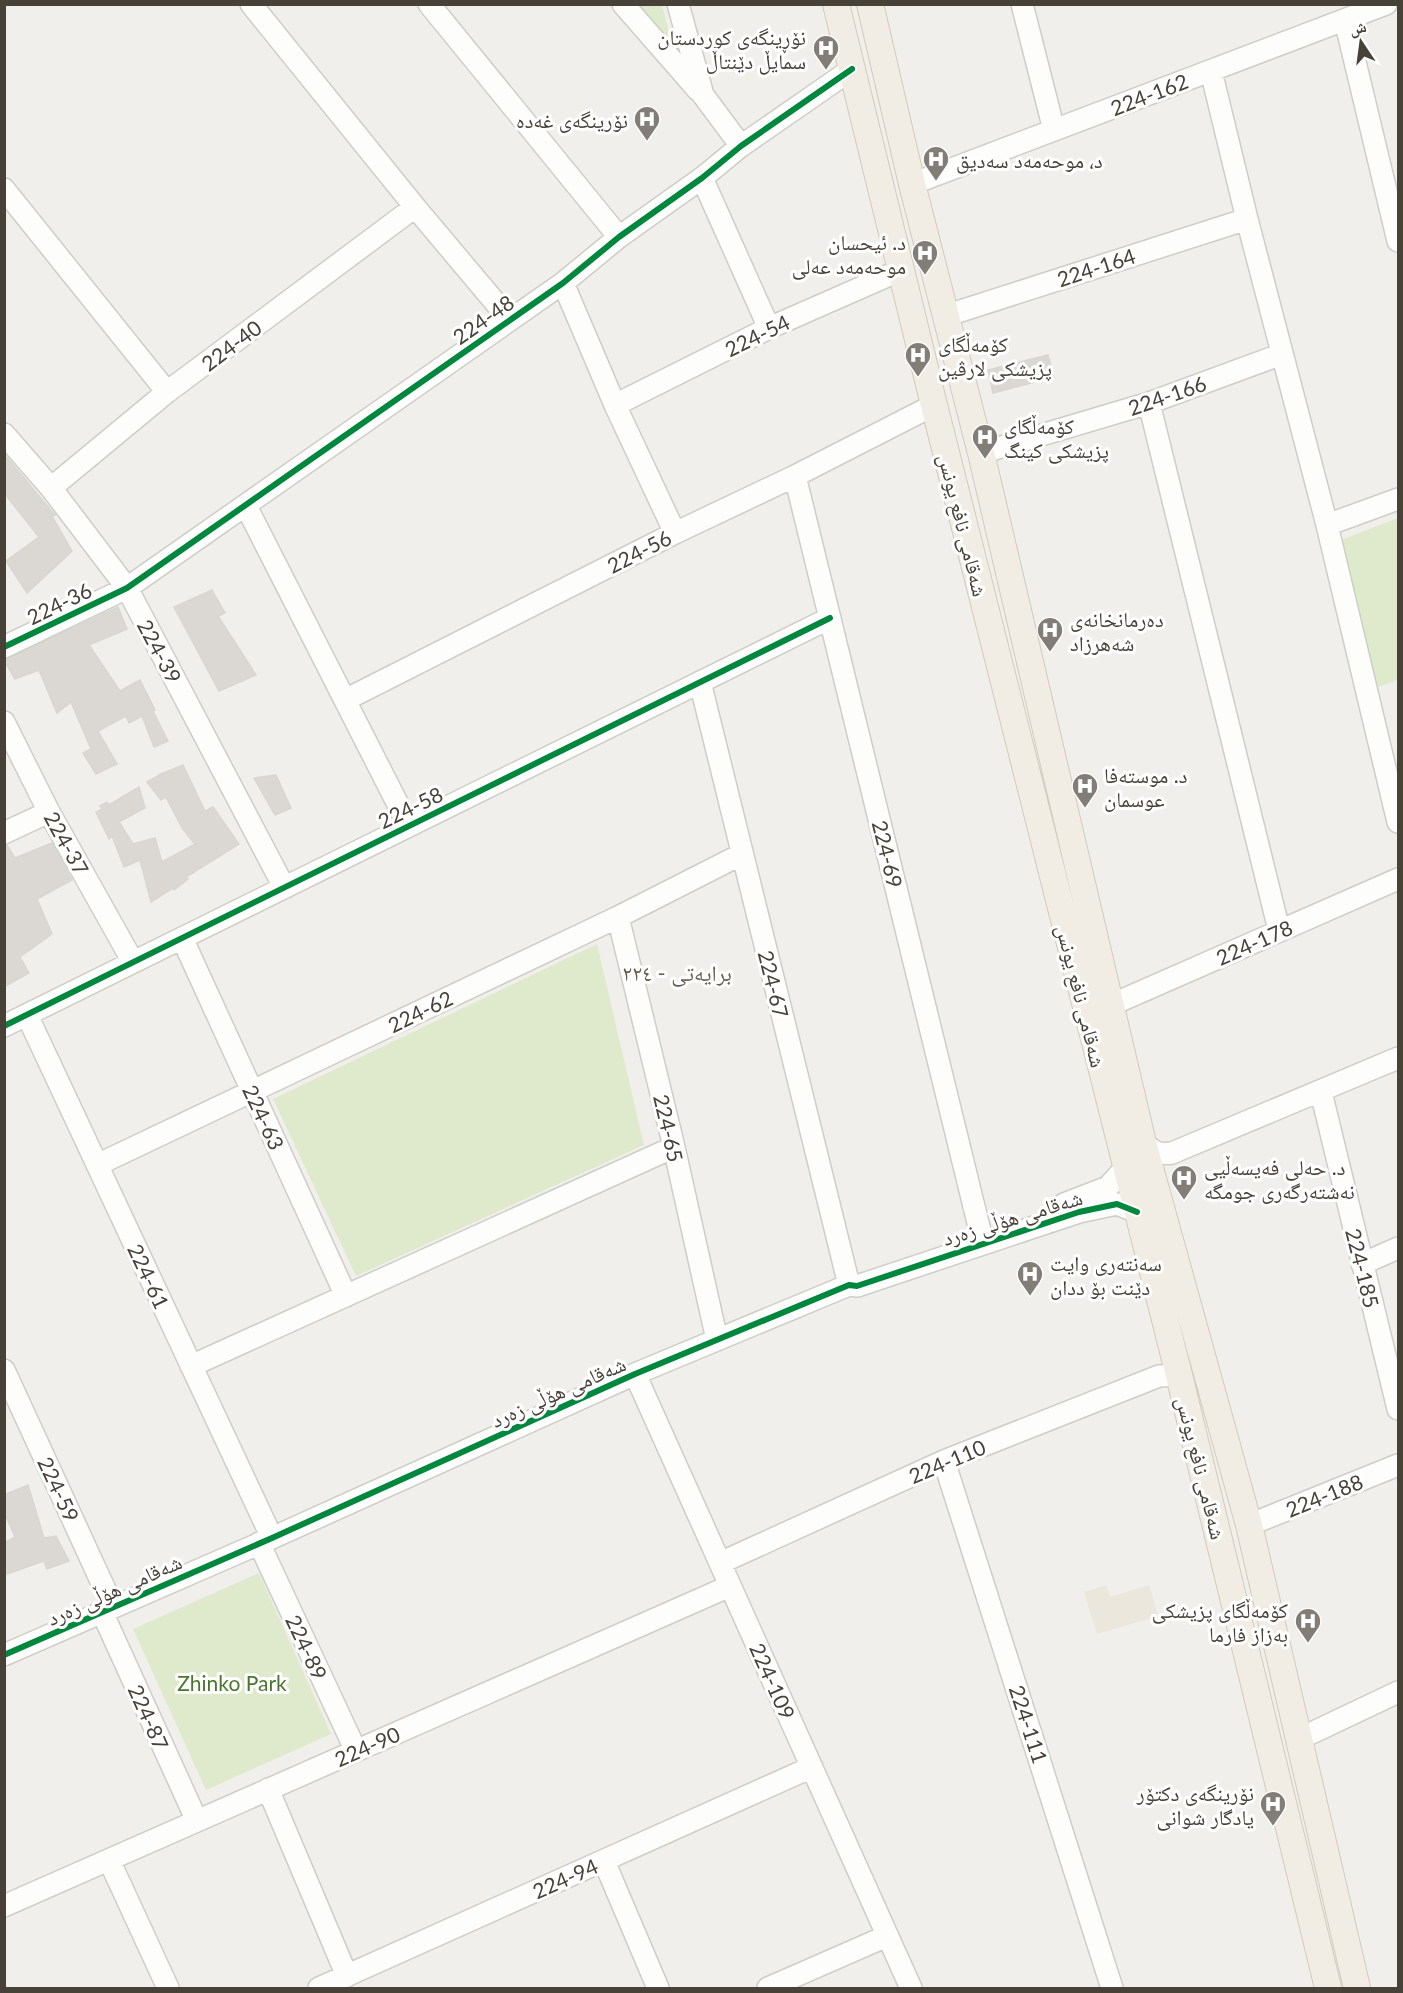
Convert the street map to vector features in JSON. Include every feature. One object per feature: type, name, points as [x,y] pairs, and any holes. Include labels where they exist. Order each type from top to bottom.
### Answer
[{"type":"main road","name":"شەقامی نافع یونس","points":[[836,4],[934,405],[1179,1375],[1328,1989]]},
{"type":"main road","name":"شەقامی نافع یونس","points":[[870,4],[912,184],[981,453],[1142,1139],[1249,1525],[1357,1989]]},
{"type":"main road","points":[[984,603],[1012,589]]},
{"type":"street","points":[[250,4],[510,320]]},
{"type":"street","points":[[429,4],[620,237]]},
{"type":"street","points":[[623,4],[703,95],[741,146]]},
{"type":"street","points":[[678,4],[703,95]]},
{"type":"street","points":[[1022,4],[1054,130]]},
{"type":"street","name":"224-162","points":[[912,184],[1386,4]]},
{"type":"street","points":[[1345,20],[1398,241]]},
{"type":"street","name":"224-48","points":[[127,588],[563,283],[741,146],[852,69]]},
{"type":"street","points":[[1211,71],[1327,525],[1398,822]]},
{"type":"street","points":[[702,178],[769,328]]},
{"type":"street","points":[[4,189],[167,392]]},
{"type":"street","name":"224-40","points":[[51,488],[167,392],[415,207]]},
{"type":"street","name":"224-164","points":[[945,316],[1247,219]]},
{"type":"street","name":"224-54","points":[[615,405],[769,328],[901,270]]},
{"type":"street","points":[[563,283],[615,405],[675,533]]},
{"type":"street","name":"224-166","points":[[981,453],[1149,403],[1282,354]]},
{"type":"street","points":[[1149,403],[1279,930]]},
{"type":"street","name":"224-56","points":[[345,700],[934,405]]},
{"type":"street","name":"224-39","points":[[4,434],[51,488],[127,588],[284,887]]},
{"type":"street","name":"224-69","points":[[795,476],[980,1231]]},
{"type":"street","points":[[1327,525],[1398,499]]},
{"type":"street","points":[[246,506],[409,826]]},
{"type":"street","name":"224-36","points":[[4,647],[127,588]]},
{"type":"street","name":"224-58","points":[[4,1026],[830,618]]},
{"type":"street","name":"224-67","points":[[700,682],[849,1285]]},
{"type":"street","name":"224-37","points":[[4,722],[49,812],[133,962]]},
{"type":"street","points":[[4,832],[49,812]]},
{"type":"street","name":"224-62","points":[[97,1165],[618,917],[742,854]]},
{"type":"street","name":"224-178","points":[[1111,1005],[1398,879]]},
{"type":"street","name":"224-65","points":[[618,917],[674,1147],[717,1340]]},
{"type":"street","name":"224-63","points":[[182,938],[346,1296]]},
{"type":"street","name":"224-61","points":[[27,1015],[191,1366],[265,1541]]},
{"type":"street","points":[[1142,1139],[1154,1152],[1172,1153],[1398,1058]]},
{"type":"street","name":"224-185","points":[[1321,1092],[1398,1409]]},
{"type":"street","points":[[191,1366],[674,1147]]},
{"type":"street","points":[[1156,1188],[1159,1168],[1172,1153]]},
{"type":"street","name":"شەقامی هۆڵی زەرد","points":[[849,1285],[855,1277],[980,1231],[1094,1193],[1108,1187],[1125,1168]]},
{"type":"street","name":"شەقامی هۆڵی زەرد","points":[[4,1655],[265,1541],[635,1374],[849,1285],[857,1286],[1078,1212],[1117,1204],[1137,1212]]},
{"type":"street","points":[[1362,1264],[1398,1248]]},
{"type":"street","name":"224-59","points":[[4,1370],[108,1610]]},
{"type":"street","name":"224-109","points":[[635,1374],[910,1989]]},
{"type":"street","name":"224-110","points":[[720,1563],[944,1461],[1159,1376],[1179,1375]]},
{"type":"street","name":"224-111","points":[[944,1461],[1113,1989]]},
{"type":"street","name":"224-188","points":[[1249,1525],[1398,1465]]},
{"type":"street","name":"224-89","points":[[265,1541],[356,1751]]},
{"type":"street","name":"224-90","points":[[4,1906],[730,1586]]},
{"type":"street","name":"224-87","points":[[108,1610],[197,1821]]},
{"type":"street","points":[[1299,1739],[1398,1692]]},
{"type":"street","name":"224-94","points":[[319,1989],[812,1767]]},
{"type":"street","points":[[268,1790],[347,1976]]},
{"type":"street","points":[[109,1860],[168,1989]]},
{"type":"street","points":[[604,1861],[658,1989]]},
{"type":"street","points":[[768,1989],[887,1936]]},
{"type":"shaded area","points":[[1106,1585],[1110,1597],[1149,1585],[1158,1616],[1097,1634],[1084,1592]]},
{"type":"green space","points":[[629,5],[662,5],[677,63]]},
{"type":"green space","points":[[1398,518],[1398,680],[1376,688],[1341,540]]},
{"type":"green space","points":[[597,944],[644,1145],[356,1276],[273,1099]]},
{"type":"green space","name":"Zhinko Park","points":[[259,1573],[331,1734],[206,1790],[133,1629]]},
{"type":"building","points":[[1048,355],[1054,377],[993,393],[988,370]]},
{"type":"building","points":[[4,454],[55,515],[52,516],[72,551],[27,593],[6,561],[39,537],[4,493]]},
{"type":"building","points":[[212,590],[225,613],[218,616],[256,675],[219,691],[174,607]]},
{"type":"building","points":[[118,607],[127,629],[89,645],[120,691],[140,680],[168,741],[154,747],[142,716],[129,723],[126,716],[98,731],[117,764],[96,774],[83,753],[91,749],[71,702],[57,713],[39,670],[15,679],[4,660]]},
{"type":"building","points":[[183,765],[205,811],[213,807],[239,844],[186,877],[188,879],[174,890],[173,888],[151,902],[140,860],[124,867],[112,836],[109,839],[96,812],[102,809],[100,806],[107,802],[109,805],[139,787],[145,808],[119,822],[133,844],[155,838],[162,862],[195,844],[182,828],[166,797],[161,800],[147,782]]},
{"type":"building","points":[[276,775],[291,808],[275,815],[254,778]]},
{"type":"building","points":[[52,843],[72,880],[37,899],[52,934],[20,957],[29,973],[4,987],[4,845],[7,845],[15,858]]},
{"type":"building","points":[[28,1485],[44,1538],[56,1536],[69,1561],[47,1569],[44,1561],[4,1575],[4,1543],[15,1537],[4,1512],[4,1495]]},
{"type":"cycle path","points":[[4,647],[127,588],[563,283],[619,237],[702,178],[741,146],[852,69]]},
{"type":"cycle path","points":[[4,1026],[830,618]]},
{"type":"cycle path","points":[[4,1655],[272,1538],[635,1374],[849,1285],[857,1286],[1079,1212],[1117,1204],[1137,1212]]},
{"type":"place","name":"نۆڕینگەی کوردستان سمایڵ دێنتاڵ","points":[[826,71]]},
{"type":"place","name":"نۆرینگەی غەدە","points":[[647,142]]},
{"type":"place","name":"د، موحەمەد سەدیق","points":[[936,182]]},
{"type":"place","name":"د. ئیحسان موحەمەد عەلی","points":[[925,276]]},
{"type":"place","name":"کۆمەڵگای پزیشکی لارڤین","points":[[918,378]]},
{"type":"place","name":"کۆمەڵگای پزیشکی کینگ","points":[[985,460]]},
{"type":"place","name":"دەرمانخانەی شەهرزاد","points":[[1050,653]]},
{"type":"place","name":"د. موستەفا عوسمان","points":[[1085,809]]},
{"type":"place","name":"د. حەلی فەیسەڵیی نەشتەرگەری جومگە","points":[[1184,1201]]},
{"type":"place","name":"سەنتەری وایت دێنت بۆ ددان","points":[[1030,1297]]},
{"type":"place","name":"کۆمەڵگای پزیشکی بەزاز فارما","points":[[1308,1644]]},
{"type":"place","name":"نۆرینگەی دکتۆر یادگار شوانی","points":[[1273,1827]]},
{"type":"district","name":"برایەتی - ٢٢٤","points":[[677,972]]}]
